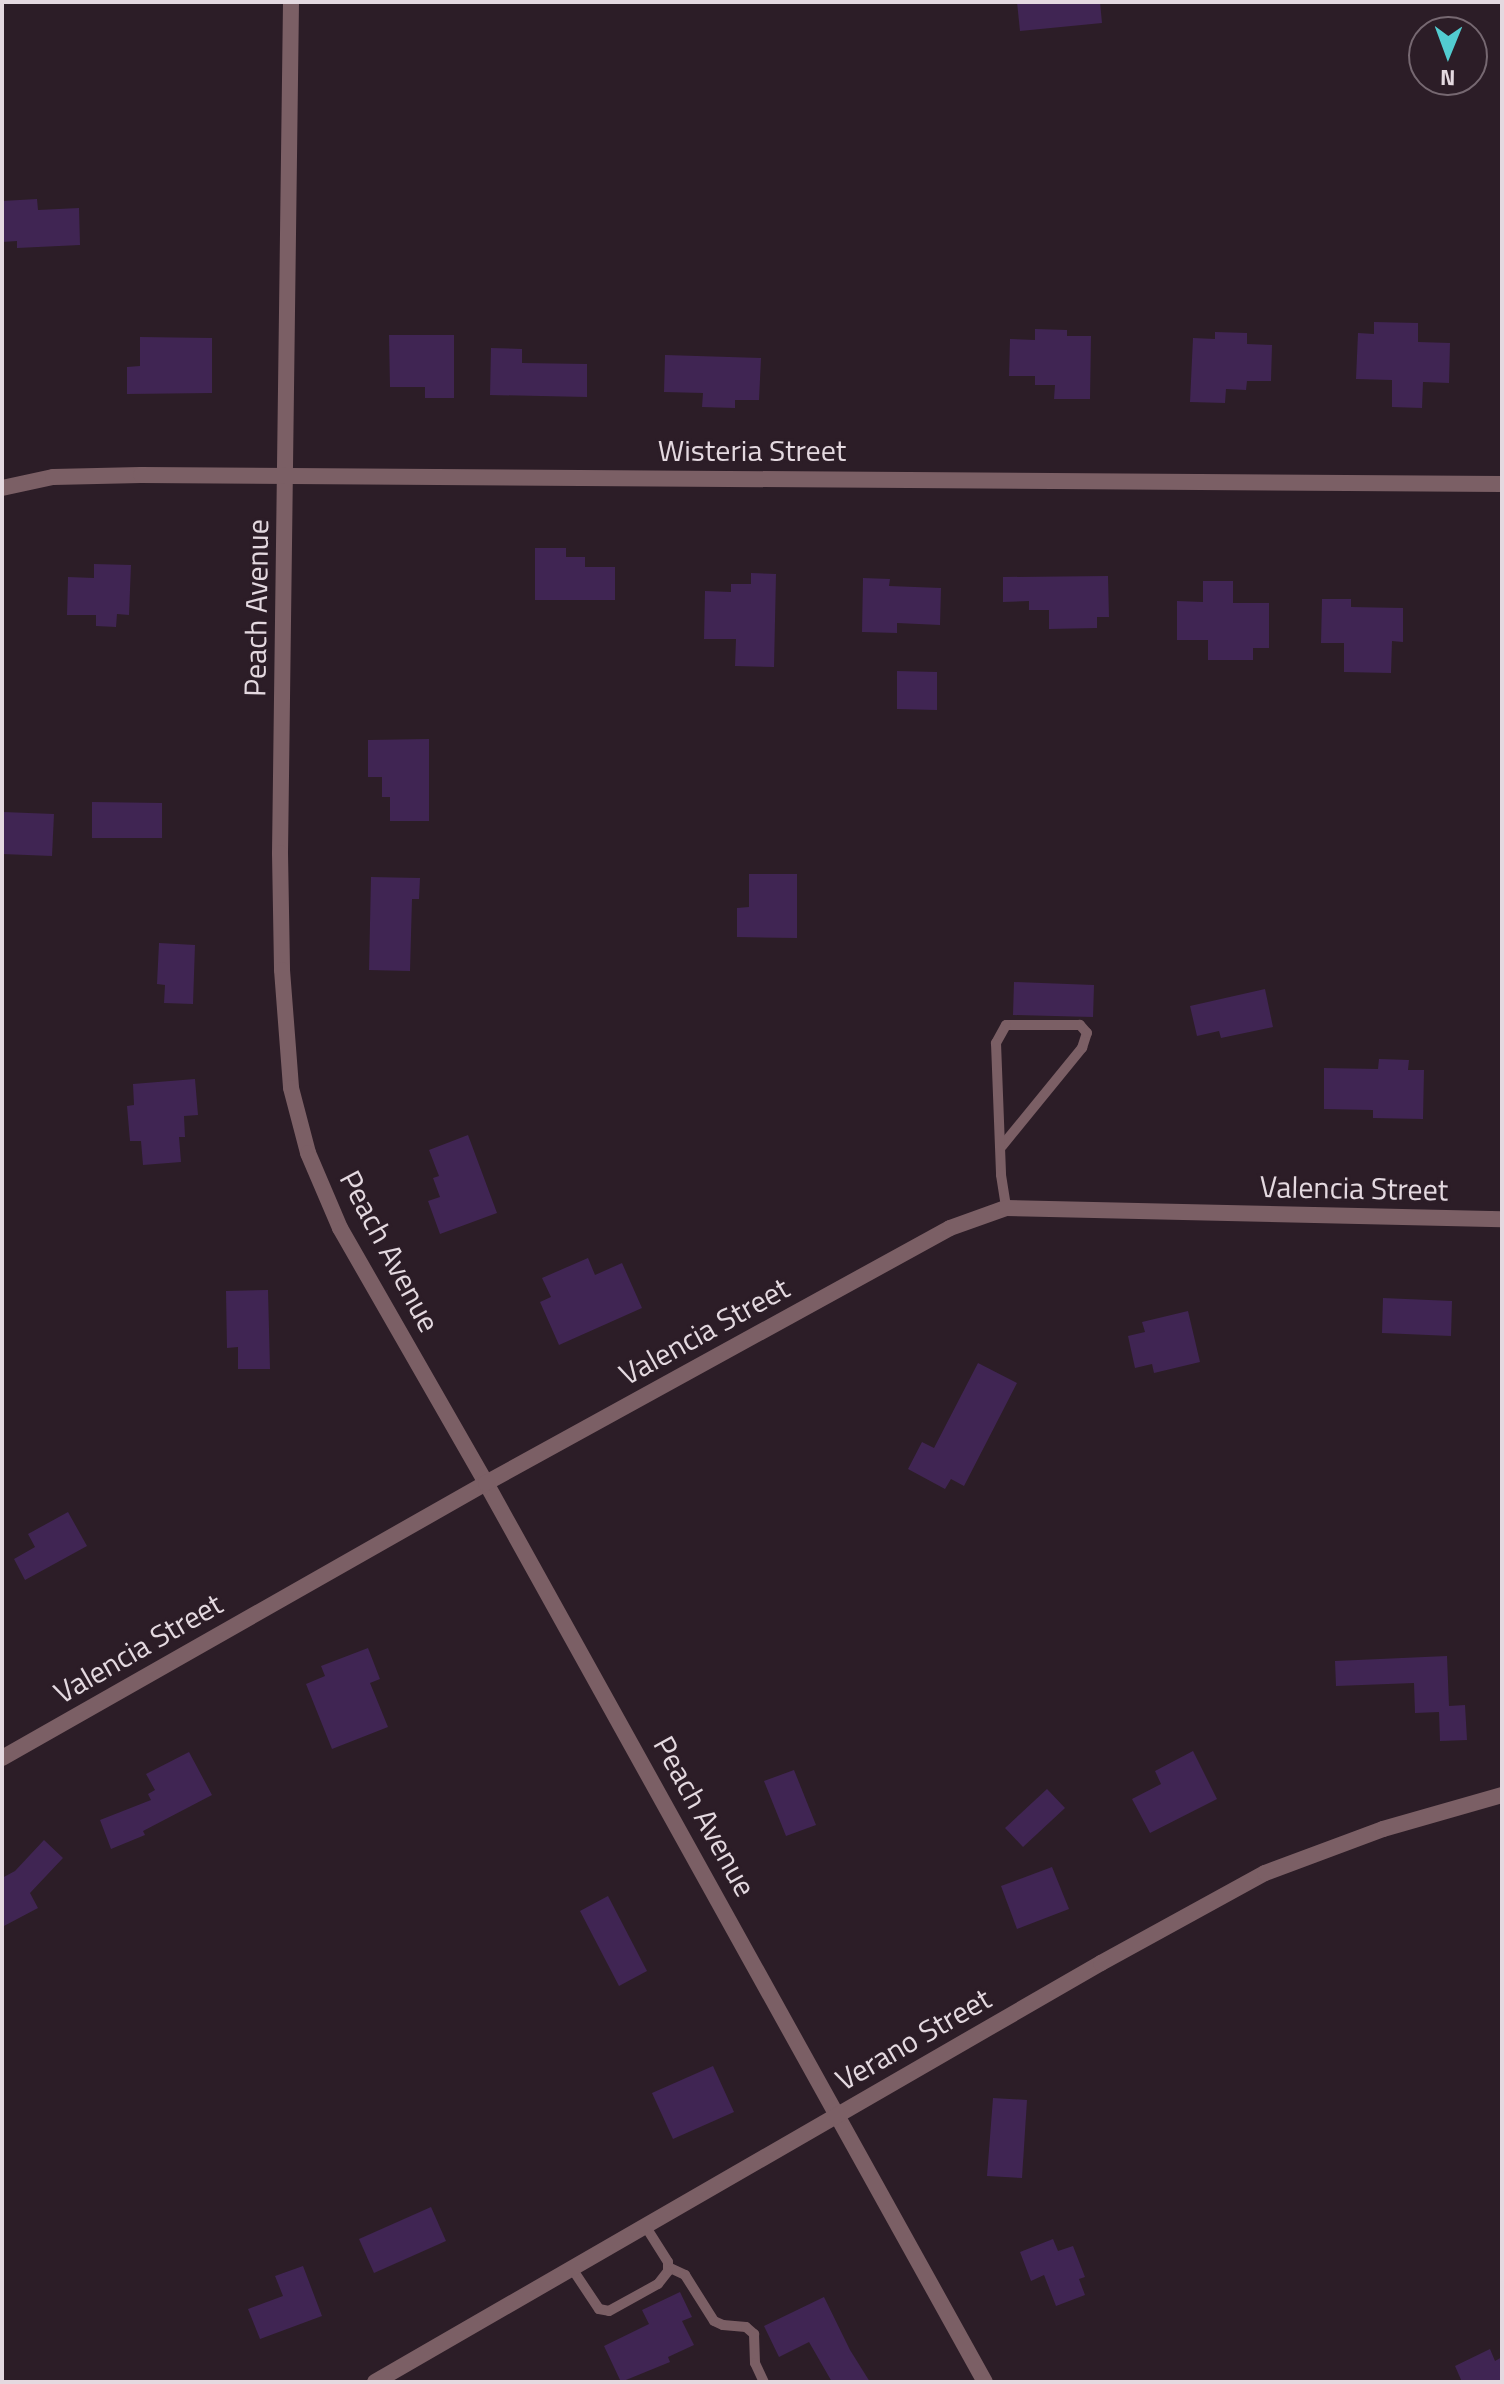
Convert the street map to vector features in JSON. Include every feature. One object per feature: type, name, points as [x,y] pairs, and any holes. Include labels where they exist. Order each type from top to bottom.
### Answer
[{"type":"street","name":"Peach Avenue","points":[[291,2],[280,853],[282,970],[291,1088],[308,1153],[340,1228],[839,2113],[985,2382]]},
{"type":"street","name":"Wisteria Street","points":[[2,488],[53,477],[286,475],[1502,484]]},
{"type":"street","name":"Valencia Street","points":[[2,1758],[486,1483],[950,1228],[1006,1208],[1502,1219]]},
{"type":"street","name":"Verano Street","points":[[375,2382],[573,2270],[839,2113],[1265,1873],[1383,1829],[1502,1795]]},
{"type":"lane","points":[[1002,1146],[1082,1048],[1087,1033],[1080,1025],[1006,1025],[996,1043],[1001,1175],[1006,1208]]},
{"type":"lane","points":[[573,2270],[599,2309],[609,2311],[658,2284],[668,2262],[646,2227]]},
{"type":"lane","points":[[668,2267],[685,2275],[714,2321],[746,2327],[754,2334],[755,2363],[764,2382]]},
{"type":"building","points":[[1017,2],[1100,2],[1102,23],[1020,31]]},
{"type":"building","points":[[37,199],[38,210],[79,208],[80,245],[17,248],[17,241],[2,242],[2,201]]},
{"type":"building","points":[[1374,322],[1418,323],[1418,342],[1450,343],[1449,383],[1423,382],[1422,408],[1392,407],[1392,380],[1356,379],[1358,333],[1374,334]]},
{"type":"building","points":[[1035,329],[1067,330],[1067,336],[1091,336],[1090,399],[1054,399],[1055,385],[1035,385],[1035,376],[1009,376],[1010,339],[1035,340]]},
{"type":"building","points":[[1215,332],[1247,333],[1247,344],[1272,345],[1271,381],[1247,381],[1246,390],[1226,389],[1225,403],[1190,402],[1193,338],[1215,339]]},
{"type":"building","points":[[389,335],[454,335],[454,398],[425,398],[425,387],[390,387]]},
{"type":"building","points":[[140,337],[212,338],[212,393],[127,394],[127,367],[140,366]]},
{"type":"building","points":[[491,348],[522,349],[522,363],[587,364],[587,397],[490,395]]},
{"type":"building","points":[[665,355],[761,358],[759,400],[735,400],[735,408],[702,407],[703,393],[664,392]]},
{"type":"building","points":[[535,548],[566,548],[566,557],[585,557],[585,567],[615,567],[615,600],[535,600]]},
{"type":"building","points":[[94,564],[131,565],[129,615],[117,614],[116,627],[96,626],[96,615],[67,615],[68,577],[94,578]]},
{"type":"building","points":[[751,573],[776,574],[774,667],[735,666],[736,639],[704,639],[705,591],[731,592],[731,584],[751,584]]},
{"type":"building","points":[[1108,576],[1109,617],[1097,617],[1097,628],[1049,629],[1049,610],[1029,610],[1029,601],[1003,602],[1003,577]]},
{"type":"building","points":[[863,578],[890,579],[889,586],[941,588],[940,625],[897,623],[897,633],[862,632]]},
{"type":"building","points":[[1203,581],[1233,581],[1233,603],[1269,603],[1269,648],[1253,648],[1253,660],[1208,660],[1208,640],[1177,640],[1177,601],[1203,602]]},
{"type":"building","points":[[1322,599],[1351,599],[1351,607],[1403,608],[1403,642],[1392,641],[1391,673],[1344,672],[1344,643],[1321,643]]},
{"type":"building","points":[[897,671],[937,672],[937,710],[897,709]]},
{"type":"building","points":[[429,739],[429,821],[390,821],[390,797],[382,797],[382,777],[368,777],[368,740]]},
{"type":"building","points":[[92,802],[162,803],[162,838],[92,838]]},
{"type":"building","points":[[3,812],[54,814],[52,856],[2,854]]},
{"type":"building","points":[[749,874],[797,874],[797,938],[737,937],[737,908],[749,907]]},
{"type":"building","points":[[371,877],[420,878],[419,899],[412,899],[410,971],[369,970]]},
{"type":"building","points":[[159,943],[195,945],[193,1004],[164,1003],[165,985],[157,984]]},
{"type":"building","points":[[1014,982],[1094,985],[1093,1017],[1013,1015]]},
{"type":"building","points":[[1265,989],[1273,1027],[1221,1038],[1219,1031],[1197,1036],[1190,1006]]},
{"type":"building","points":[[1379,1059],[1409,1060],[1408,1070],[1424,1070],[1423,1119],[1373,1118],[1373,1110],[1324,1109],[1324,1068],[1378,1069]]},
{"type":"building","points":[[195,1079],[198,1115],[184,1116],[185,1137],[179,1137],[181,1162],[143,1165],[141,1141],[130,1141],[127,1106],[134,1105],[133,1084]]},
{"type":"building","points":[[468,1135],[497,1213],[440,1234],[428,1201],[440,1197],[433,1178],[439,1176],[429,1150]]},
{"type":"building","points":[[588,1258],[595,1275],[622,1263],[642,1308],[559,1345],[540,1302],[551,1297],[542,1278]]},
{"type":"building","points":[[268,1290],[270,1369],[238,1369],[238,1347],[227,1348],[226,1291]]},
{"type":"building","points":[[1383,1298],[1452,1301],[1451,1336],[1382,1333]]},
{"type":"building","points":[[1188,1311],[1200,1362],[1154,1373],[1152,1364],[1135,1368],[1128,1336],[1145,1332],[1142,1322]]},
{"type":"building","points":[[978,1363],[1017,1383],[964,1486],[951,1479],[945,1489],[908,1469],[922,1442],[934,1448]]},
{"type":"building","points":[[68,1512],[87,1546],[25,1580],[14,1559],[35,1547],[28,1534]]},
{"type":"building","points":[[368,1648],[380,1679],[370,1683],[388,1727],[332,1749],[306,1684],[325,1676],[321,1666]]},
{"type":"building","points":[[1447,1656],[1449,1706],[1465,1705],[1467,1740],[1440,1741],[1439,1712],[1415,1713],[1414,1683],[1336,1686],[1335,1661]]},
{"type":"building","points":[[1193,1751],[1217,1799],[1150,1833],[1132,1799],[1161,1784],[1155,1771]]},
{"type":"building","points":[[189,1752],[212,1795],[143,1831],[145,1835],[111,1849],[100,1820],[151,1800],[148,1794],[155,1790],[146,1774]]},
{"type":"building","points":[[794,1770],[816,1825],[786,1836],[764,1781]]},
{"type":"building","points":[[1047,1789],[1065,1808],[1023,1847],[1005,1828]]},
{"type":"building","points":[[44,1840],[63,1858],[30,1893],[38,1908],[2,1927],[2,1878],[15,1871]]},
{"type":"building","points":[[1052,1867],[1069,1909],[1017,1929],[1001,1886]]},
{"type":"building","points":[[608,1896],[647,1971],[619,1986],[580,1911]]},
{"type":"building","points":[[713,2066],[734,2112],[673,2139],[652,2093]]},
{"type":"building","points":[[993,2098],[1027,2100],[1022,2178],[987,2176]]},
{"type":"building","points":[[431,2207],[446,2241],[374,2273],[359,2239]]},
{"type":"building","points":[[1053,2239],[1058,2251],[1073,2246],[1085,2277],[1079,2279],[1085,2295],[1056,2306],[1044,2275],[1031,2281],[1020,2252]]},
{"type":"building","points":[[303,2266],[322,2316],[260,2339],[248,2309],[283,2296],[275,2276]]},
{"type":"building","points":[[680,2292],[692,2317],[682,2321],[694,2345],[668,2357],[670,2362],[621,2382],[604,2346],[649,2324],[642,2310]]},
{"type":"building","points":[[824,2297],[870,2382],[832,2382],[809,2342],[779,2357],[764,2326]]},
{"type":"building","points":[[1490,2349],[1495,2361],[1502,2357],[1502,2382],[1462,2382],[1455,2366]]}]
